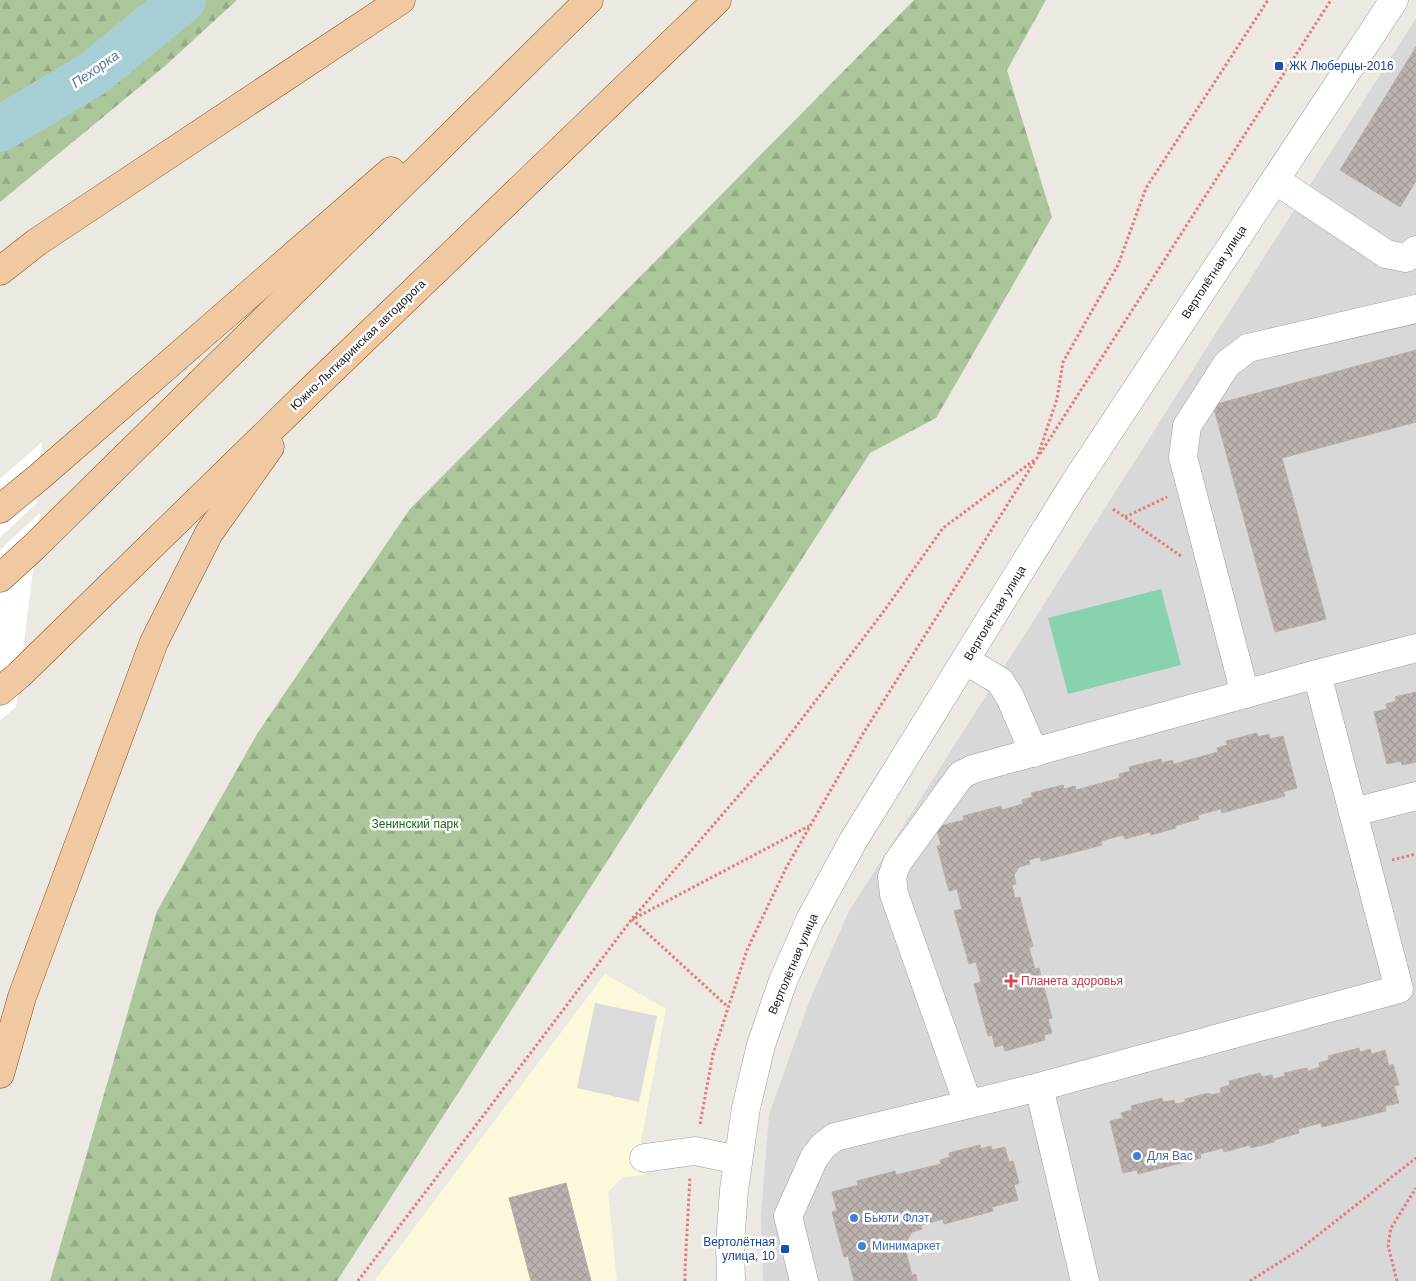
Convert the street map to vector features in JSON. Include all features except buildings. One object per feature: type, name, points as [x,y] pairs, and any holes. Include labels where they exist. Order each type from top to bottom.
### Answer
[{"type":"main road","points":[[0,271],[37,242],[402,0]]},
{"type":"main road","points":[[0,509],[589,0]]},
{"type":"main road","points":[[0,578],[35,546],[589,0]]},
{"type":"main road","name":"Южно-Лыткаринская автодорога","points":[[10,683],[310,391],[717,0]]},
{"type":"main road","points":[[0,1074],[22,997],[154,642],[209,533],[310,391]]},
{"type":"street","name":"Вертолётная улица","points":[[731,1281],[730,1244],[738,1160],[746,1108],[761,1045],[783,981],[810,920],[853,841],[1089,461],[1394,0]]},
{"type":"street","points":[[1275,180],[1386,254],[1406,258],[1416,250]]},
{"type":"street","points":[[1245,694],[1183,457],[1187,426],[1227,364],[1248,348],[1416,309]]},
{"type":"street","points":[[968,1104],[894,894],[892,877],[897,863],[961,775],[973,769],[1416,648]]},
{"type":"street","points":[[966,661],[1000,681],[1010,697],[1034,753]]},
{"type":"street","points":[[804,1281],[788,1216],[814,1158],[823,1146],[835,1137],[1039,1087],[1399,989],[1317,674]]},
{"type":"street","points":[[1354,812],[1416,796]]},
{"type":"street","points":[[1039,1087],[1084,1281]]},
{"type":"street","points":[[644,1158],[695,1151],[738,1160]]},
{"type":"path","points":[[358,1281],[632,919],[779,749],[884,611],[943,528],[1037,458],[1056,399],[1063,362],[1118,265],[1146,188],[1268,0]]},
{"type":"path","points":[[1124,518],[1190,486]]},
{"type":"path","points":[[1113,509],[1182,556]]},
{"type":"path","points":[[632,919],[810,826]]},
{"type":"path","points":[[632,919],[728,1007]]},
{"type":"path","points":[[1250,1281],[1300,1250],[1416,1158]]},
{"type":"path","points":[[1397,1281],[1388,1245],[1391,1228],[1416,1188]]},
{"type":"shaded area","points":[[1416,18],[1416,1281],[763,1281],[761,1215],[769,1115],[809,1002],[848,913]]},
{"type":"shaded area","points":[[605,974],[666,1009],[641,1141],[646,1175],[623,1177],[608,1192],[617,1281],[374,1281]]},
{"type":"shaded area","points":[[595,1003],[657,1016],[639,1102],[577,1088]]},
{"type":"green space","points":[[0,0],[237,0],[165,66],[0,202]]},
{"type":"green space","name":"Зенинский парк","points":[[914,0],[1046,0],[1007,70],[1052,217],[936,418],[870,453],[337,1281],[50,1281],[157,911],[257,734],[410,509]]},
{"type":"green space","points":[[1161,589],[1181,665],[1068,694],[1048,618]]},
{"type":"pier","points":[[42,442],[37,503],[0,537],[0,479]]},
{"type":"pier","points":[[40,513],[16,707],[0,720],[0,550]]},
{"type":"waterway","name":"Пехорка","points":[[0,129],[94,73],[183,0]]},
{"type":"place","name":"ЖК Люберцы-2016","points":[[1279,66]]},
{"type":"place","name":"Планета здоровья","points":[[1011,981]]},
{"type":"place","name":"Для Вас","points":[[1137,1156]]},
{"type":"place","name":"Бьюти Флэт","points":[[854,1218]]},
{"type":"place","name":"Минимаркет","points":[[862,1246]]},
{"type":"place","name":"Вертолётная улица, 10","points":[[785,1249]]}]
